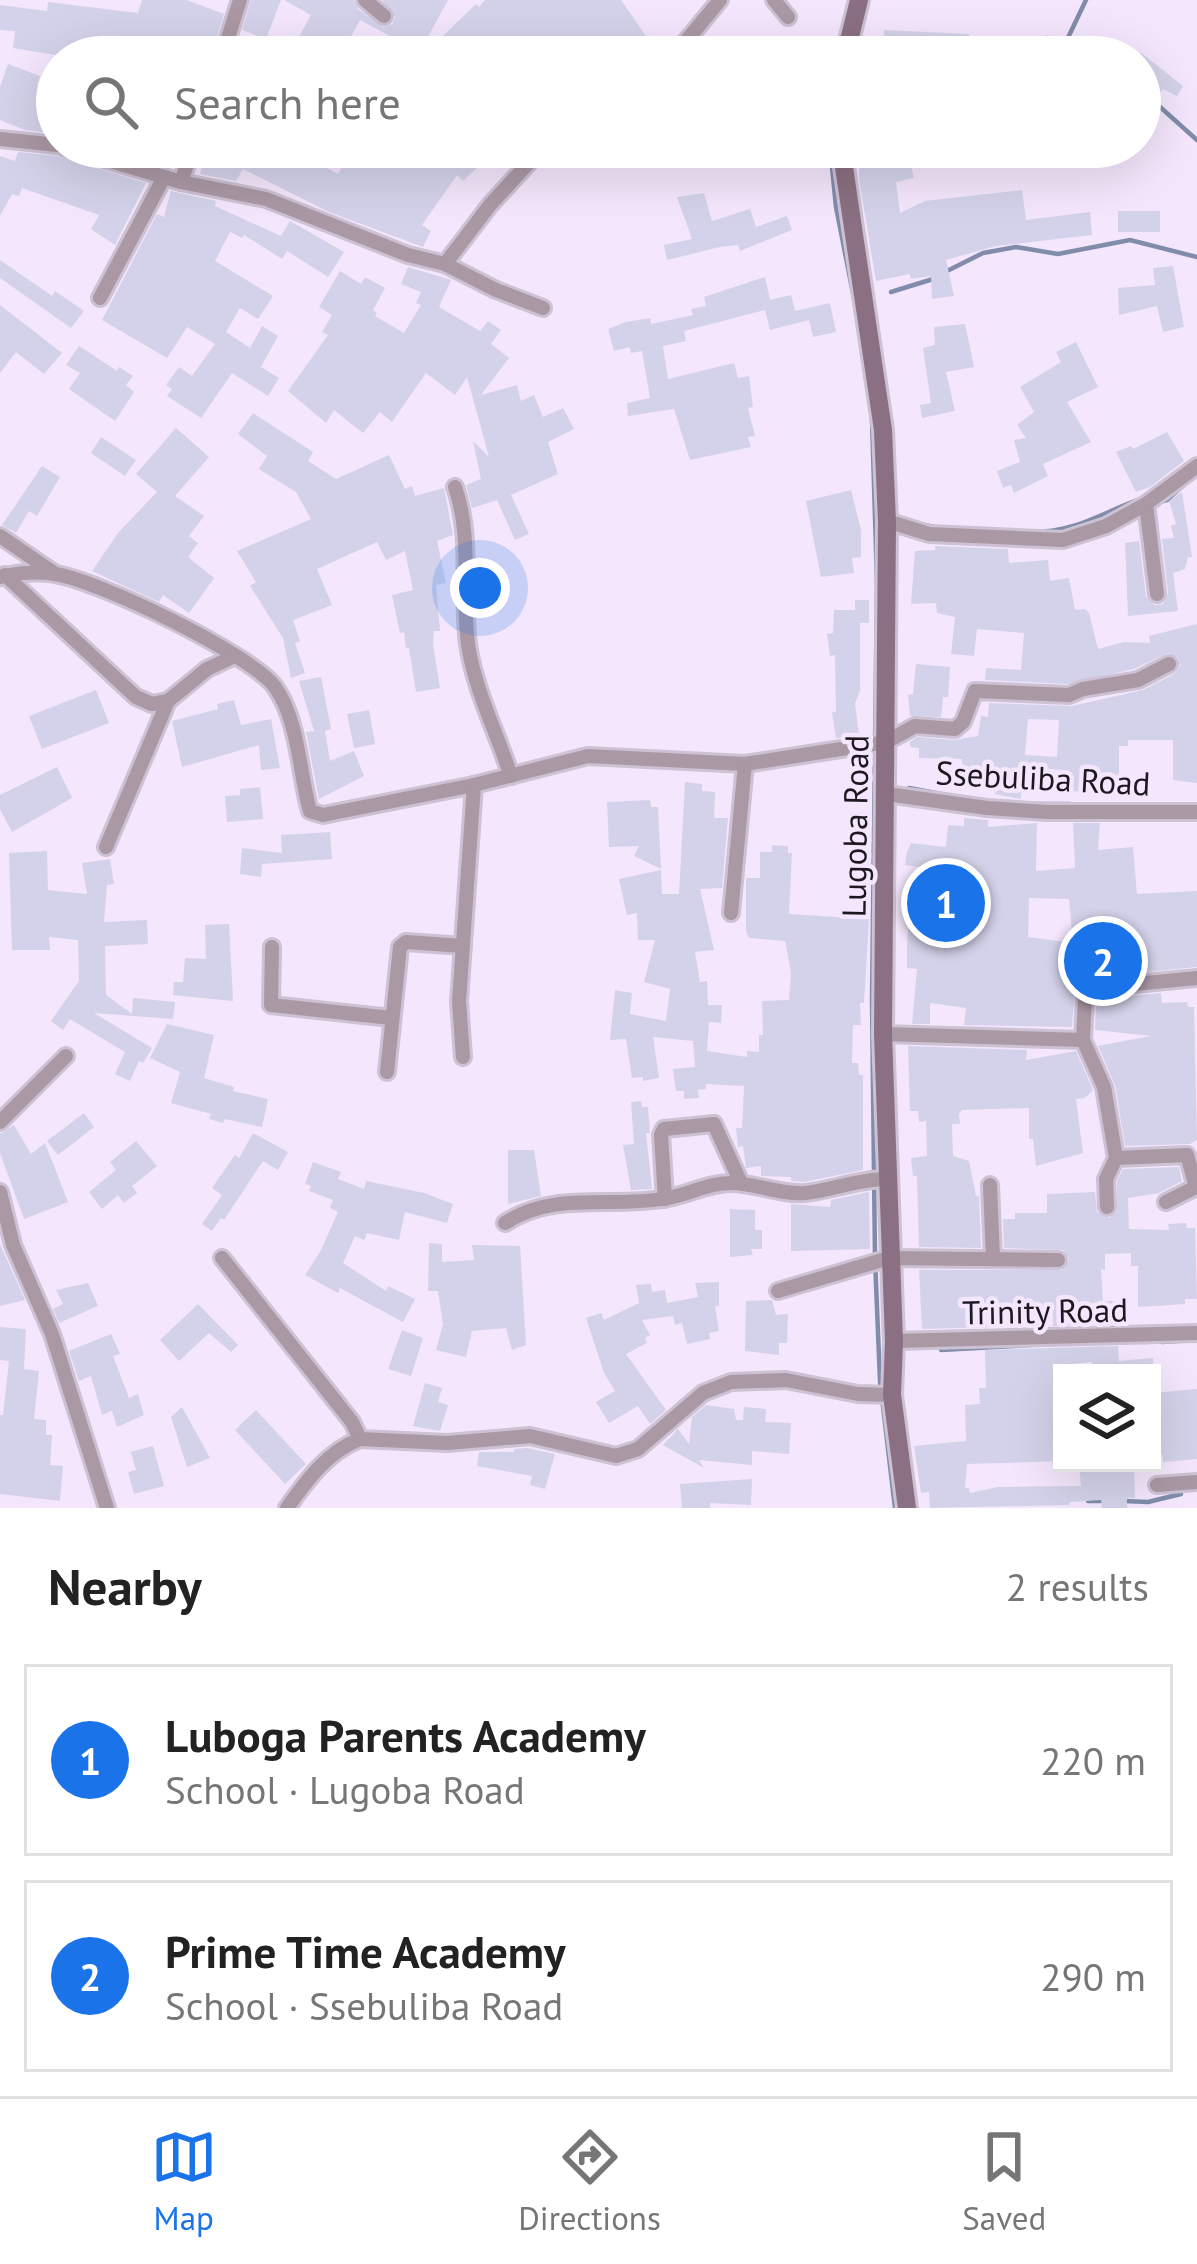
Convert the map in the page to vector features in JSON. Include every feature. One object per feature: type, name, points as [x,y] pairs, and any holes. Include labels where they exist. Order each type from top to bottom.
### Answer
[{"type":"street","points":[[229,36],[240,0]]},
{"type":"street","points":[[365,0],[384,16]]},
{"type":"street","points":[[690,36],[720,0]]},
{"type":"street","points":[[774,0],[788,16]]},
{"type":"street","points":[[850,36],[859,0]]},
{"type":"street","points":[[0,139],[36,143]]},
{"type":"street","points":[[134,168],[266,199],[408,255],[446,264],[543,308]]},
{"type":"street","points":[[182,182],[186,168]]},
{"type":"street","points":[[446,264],[524,168]]},
{"type":"street","name":"Lugoba Road","points":[[844,168],[884,430],[887,794],[883,1034],[892,1395],[907,1508]]},
{"type":"street","points":[[100,298],[164,177]]},
{"type":"street","points":[[887,521],[929,534],[1063,540],[1106,526],[1146,504],[1197,466]]},
{"type":"street","points":[[455,487],[464,520],[470,653],[511,776]]},
{"type":"street","points":[[1146,504],[1157,594]]},
{"type":"street","points":[[0,536],[54,573],[110,590],[235,656],[274,686],[294,735],[310,811],[340,814],[601,755],[745,764],[886,742],[915,726],[955,729],[963,722],[975,691],[1069,695],[1138,680],[1169,664]]},
{"type":"street","points":[[3,576],[54,573]]},
{"type":"street","points":[[3,576],[136,697],[152,704],[168,701]]},
{"type":"street","points":[[106,847],[168,701],[207,669],[235,656]]},
{"type":"street","points":[[730,913],[745,764]]},
{"type":"street","points":[[463,1058],[459,1001],[474,785]]},
{"type":"street","name":"Ssebuliba Road","points":[[887,794],[1047,812],[1197,812]]},
{"type":"street","points":[[387,1072],[401,944],[463,946]]},
{"type":"street","points":[[272,947],[271,1004],[391,1018]]},
{"type":"street","points":[[1107,1207],[1106,1179],[1116,1158],[1105,1087],[1083,1040],[1085,997],[1104,988],[1197,978]]},
{"type":"street","points":[[883,1034],[1083,1040]]},
{"type":"street","points":[[0,1122],[66,1056]]},
{"type":"street","points":[[665,1199],[664,1129],[714,1124],[741,1183]]},
{"type":"street","points":[[1116,1158],[1187,1155],[1196,1186],[1166,1202]]},
{"type":"street","points":[[505,1223],[522,1212],[564,1201],[665,1199],[710,1184],[741,1183],[803,1193],[862,1179],[887,1179]]},
{"type":"street","points":[[990,1185],[993,1259]]},
{"type":"street","points":[[0,1192],[13,1245],[52,1334],[107,1508]]},
{"type":"street","points":[[222,1258],[352,1422],[359,1439]]},
{"type":"street","points":[[778,1291],[889,1258],[1058,1260]]},
{"type":"street","name":"Trinity Road","points":[[894,1341],[1197,1333]]},
{"type":"street","points":[[287,1508],[318,1468],[342,1446],[359,1439],[446,1443],[530,1436],[616,1456],[638,1449],[703,1393],[731,1382],[764,1378],[892,1395]]},
{"type":"street","points":[[1157,1485],[1197,1482]]},
{"type":"building","points":[[142,0],[187,0],[224,14],[217,36],[36,36],[36,52],[13,48],[15,31],[0,30],[0,5],[47,11],[48,2],[138,13]]},
{"type":"building","points":[[251,0],[281,0],[267,36],[242,30]]},
{"type":"building","points":[[284,0],[354,0],[358,9],[383,27],[395,17],[382,0],[448,0],[428,36],[390,36],[360,20],[351,36],[300,36],[311,15]]},
{"type":"building","points":[[485,0],[621,0],[646,36],[443,36],[476,4],[479,7]]},
{"type":"building","points":[[884,30],[969,36],[884,36]]},
{"type":"building","points":[[8,64],[36,74],[36,131],[0,120],[0,87]]},
{"type":"building","points":[[1161,69],[1183,86],[1177,96],[1163,89]]},
{"type":"building","points":[[18,152],[36,154],[36,168],[97,168],[146,183],[115,245],[91,229],[99,215],[22,188],[19,196],[12,194],[0,216],[0,156],[15,161]]},
{"type":"building","points":[[202,168],[327,168],[338,174],[341,168],[477,168],[463,181],[457,175],[422,225],[431,231],[423,247],[329,212],[243,169],[236,181],[200,174]]},
{"type":"building","points":[[859,168],[912,168],[914,178],[896,182],[900,213],[925,201],[1022,190],[1026,220],[1090,212],[1092,235],[996,246],[946,260],[954,296],[932,299],[931,276],[911,279],[910,274],[876,281]]},
{"type":"building","points":[[171,191],[216,201],[215,206],[281,236],[290,221],[344,252],[328,277],[287,251],[282,259],[244,235],[230,232],[215,261],[273,296],[258,319],[240,308],[226,332],[250,348],[262,326],[278,336],[261,367],[279,378],[268,396],[232,373],[201,418],[167,396],[172,389],[166,385],[179,367],[192,376],[215,344],[187,327],[167,358],[102,320],[157,214],[164,217]]},
{"type":"building","points":[[704,193],[712,221],[750,209],[756,227],[787,216],[792,230],[740,251],[738,245],[720,247],[667,260],[664,245],[692,239],[677,197]]},
{"type":"building","points":[[1118,211],[1160,211],[1160,232],[1118,232]]},
{"type":"building","points":[[0,260],[52,296],[55,291],[84,311],[71,328],[0,278]]},
{"type":"building","points":[[1173,266],[1184,327],[1163,332],[1157,306],[1119,315],[1118,288],[1155,285],[1153,268]]},
{"type":"building","points":[[408,267],[451,280],[439,307],[480,331],[488,321],[501,330],[491,344],[509,358],[481,395],[517,385],[521,401],[534,395],[543,417],[563,408],[574,429],[548,442],[558,474],[511,495],[529,534],[515,540],[497,500],[472,508],[466,485],[481,479],[473,441],[489,457],[467,377],[455,395],[426,373],[392,422],[380,412],[363,433],[334,410],[326,423],[288,391],[328,335],[322,332],[332,315],[319,307],[340,271],[361,284],[365,277],[385,288],[373,310],[375,316],[404,333],[421,305],[416,303],[421,292],[401,284]]},
{"type":"building","points":[[765,277],[770,300],[791,295],[795,311],[830,303],[836,332],[813,337],[809,320],[770,330],[765,310],[684,331],[686,341],[663,346],[668,379],[734,363],[738,378],[749,376],[753,407],[748,408],[755,436],[748,437],[751,447],[690,460],[674,409],[628,416],[627,403],[650,398],[642,351],[631,353],[630,347],[614,351],[608,329],[650,318],[651,324],[693,315],[691,309],[706,306],[704,297]]},
{"type":"building","points":[[0,305],[62,353],[44,374],[16,352],[0,373]]},
{"type":"building","points":[[965,324],[974,367],[946,372],[955,411],[922,418],[920,405],[931,403],[923,348],[935,345],[934,327]]},
{"type":"building","points":[[1076,342],[1098,387],[1067,402],[1091,442],[1043,464],[1048,476],[1014,493],[1011,485],[1003,488],[997,471],[1020,462],[1014,440],[1026,438],[1017,425],[1034,412],[1020,387],[1061,362],[1056,352]]},
{"type":"building","points":[[79,346],[133,376],[126,385],[134,392],[115,421],[69,389],[80,373],[66,365]]},
{"type":"building","points":[[253,413],[313,452],[308,461],[336,479],[389,455],[405,489],[412,486],[415,496],[444,488],[453,535],[437,541],[446,583],[436,585],[440,631],[434,631],[433,645],[440,688],[416,692],[409,648],[404,632],[400,633],[392,595],[413,590],[405,551],[386,560],[377,542],[317,569],[332,605],[293,620],[305,673],[291,678],[283,638],[250,586],[256,582],[237,551],[311,519],[296,492],[259,469],[267,456],[238,434]]},
{"type":"building","points":[[176,428],[209,457],[175,496],[204,516],[189,536],[198,543],[188,557],[214,578],[189,613],[163,595],[159,602],[92,571],[118,533],[157,492],[136,474]]},
{"type":"building","points":[[1167,432],[1184,461],[1136,492],[1116,452]]},
{"type":"building","points":[[101,437],[136,460],[125,476],[91,453]]},
{"type":"building","points":[[42,466],[60,477],[37,516],[29,511],[16,533],[2,525]]},
{"type":"building","points":[[851,490],[861,530],[861,557],[852,558],[854,573],[821,577],[806,501]]},
{"type":"building","points":[[1182,492],[1192,557],[1185,569],[1173,573],[1178,611],[1128,616],[1125,543],[1139,541],[1146,596],[1154,605],[1163,604],[1168,593],[1162,539],[1174,538],[1171,526],[1176,524],[1169,501]]},
{"type":"building","points":[[935,546],[1008,549],[1009,563],[1048,560],[1050,581],[1069,578],[1075,610],[1089,613],[1098,649],[1124,642],[1150,643],[1149,636],[1197,624],[1197,783],[1173,780],[1173,740],[1128,740],[1128,746],[1119,746],[1119,786],[1107,786],[1107,792],[1062,791],[1063,770],[1037,768],[1036,791],[1021,791],[1021,799],[995,794],[996,783],[978,785],[977,772],[962,772],[962,759],[919,758],[919,748],[910,747],[917,737],[954,740],[978,736],[989,703],[1072,706],[1143,690],[1180,666],[1178,658],[1168,653],[1134,669],[1067,684],[985,680],[986,668],[1021,670],[1024,633],[977,629],[974,656],[951,654],[955,617],[937,613],[936,603],[911,604],[915,551],[935,550]],"holes":[[[1028,719],[1059,720],[1057,757],[1025,755]]]},
{"type":"building","points":[[855,600],[869,600],[869,623],[860,623],[860,691],[855,703],[859,735],[836,738],[832,712],[836,712],[835,655],[830,656],[827,634],[833,633],[834,610],[855,610]]},
{"type":"building","points":[[916,664],[950,667],[941,717],[910,716],[908,695],[913,694]]},
{"type":"building","points":[[321,677],[331,729],[325,731],[330,761],[354,751],[364,776],[319,799],[306,732],[314,731],[299,681]]},
{"type":"building","points":[[96,690],[109,723],[42,749],[29,716]]},
{"type":"building","points":[[234,700],[241,725],[271,719],[280,768],[261,770],[259,745],[182,767],[172,721]]},
{"type":"building","points":[[369,710],[375,744],[354,748],[347,714]]},
{"type":"building","points":[[57,767],[72,798],[12,832],[0,809],[0,795]]},
{"type":"building","points":[[685,782],[715,792],[714,818],[728,818],[722,888],[700,889],[714,950],[695,952],[700,982],[707,981],[708,1005],[722,1005],[721,1023],[709,1022],[707,1051],[747,1057],[747,1051],[759,1052],[762,1001],[789,1000],[791,972],[785,941],[749,938],[746,931],[746,878],[760,878],[760,852],[772,852],[772,845],[788,846],[792,853],[789,914],[869,919],[864,1003],[860,1003],[861,1025],[853,1025],[852,1063],[858,1063],[859,1075],[863,1075],[863,1170],[804,1182],[761,1176],[761,1166],[746,1168],[743,1146],[738,1147],[736,1128],[742,1128],[744,1086],[706,1084],[706,1089],[698,1090],[699,1098],[684,1099],[684,1091],[676,1091],[673,1069],[695,1067],[693,1041],[653,1037],[659,1078],[643,1081],[643,1077],[632,1078],[626,1039],[610,1040],[615,990],[632,993],[630,1014],[666,1021],[670,989],[644,982],[655,940],[638,940],[637,913],[627,915],[619,879],[661,870],[662,894],[679,894]]},
{"type":"building","points":[[260,787],[263,819],[227,822],[225,796]]},
{"type":"building","points":[[650,800],[651,807],[658,807],[661,869],[634,856],[639,846],[609,847],[607,802]]},
{"type":"building","points":[[964,818],[988,820],[988,827],[1037,823],[1036,871],[1075,868],[1073,823],[1100,823],[1098,850],[1133,847],[1137,894],[1197,891],[1197,967],[1099,977],[1075,992],[1072,1027],[964,1025],[966,1008],[930,1003],[930,1024],[912,1024],[917,969],[907,968],[907,945],[919,867],[905,865],[907,852],[911,843],[946,847],[948,825],[964,826]],"holes":[[[1029,898],[1069,899],[1073,943],[1028,937]]]},
{"type":"building","points":[[330,832],[332,859],[262,864],[261,877],[240,874],[242,848],[282,853],[281,835]]},
{"type":"building","points":[[47,851],[48,890],[87,894],[82,863],[110,859],[114,884],[107,885],[104,922],[147,920],[148,944],[105,946],[106,995],[132,1014],[133,998],[175,1002],[173,1019],[94,1013],[152,1048],[143,1063],[139,1061],[130,1081],[115,1074],[125,1052],[70,1019],[63,1030],[51,1021],[79,981],[78,940],[49,937],[50,950],[12,950],[9,853]]},
{"type":"building","points":[[229,924],[233,1001],[173,995],[174,982],[183,982],[185,958],[206,959],[205,925]]},
{"type":"building","points":[[1161,993],[1162,1003],[1187,1002],[1194,1007],[1197,1140],[1125,1146],[1115,1085],[1098,1046],[1151,1036],[1095,1030],[1096,1004],[1107,998]]},
{"type":"building","points":[[167,1024],[214,1035],[204,1078],[268,1099],[262,1127],[225,1119],[223,1123],[209,1119],[211,1114],[171,1103],[180,1072],[150,1058]]},
{"type":"building","points":[[908,1046],[1027,1050],[1026,1060],[1076,1051],[1093,1090],[1076,1099],[1083,1153],[1036,1166],[1033,1139],[1029,1139],[1029,1108],[962,1110],[959,1114],[960,1124],[952,1124],[953,1156],[969,1161],[979,1196],[981,1248],[919,1247],[917,1176],[913,1176],[911,1158],[927,1156],[926,1121],[919,1122],[918,1111],[910,1111]]},
{"type":"building","points":[[641,1101],[642,1107],[648,1107],[652,1189],[631,1190],[623,1145],[634,1144],[631,1102]]},
{"type":"building","points":[[84,1113],[94,1127],[58,1155],[47,1141]]},
{"type":"building","points":[[14,1125],[31,1154],[45,1143],[68,1202],[24,1219],[0,1153],[0,1134]]},
{"type":"building","points":[[253,1133],[288,1152],[278,1170],[263,1161],[212,1231],[202,1224],[222,1195],[212,1188],[235,1155],[239,1158]]},
{"type":"building","points":[[136,1141],[157,1166],[132,1186],[137,1193],[124,1203],[118,1195],[102,1209],[89,1192],[116,1170],[110,1162]]},
{"type":"building","points":[[508,1150],[534,1150],[541,1196],[508,1204]]},
{"type":"building","points":[[313,1162],[341,1172],[338,1179],[364,1189],[366,1181],[453,1204],[447,1223],[405,1212],[399,1240],[367,1233],[364,1240],[355,1236],[343,1263],[386,1291],[388,1286],[415,1299],[403,1322],[305,1275],[338,1212],[330,1208],[333,1200],[309,1191],[311,1186],[305,1184]]},
{"type":"building","points":[[1179,1167],[1182,1181],[1159,1193],[1128,1198],[1129,1229],[1169,1230],[1168,1224],[1186,1223],[1187,1228],[1195,1228],[1197,1299],[1138,1307],[1138,1266],[1131,1266],[1131,1253],[1105,1254],[1103,1301],[1117,1301],[1118,1324],[1053,1326],[1053,1310],[1000,1315],[1000,1327],[922,1329],[919,1270],[1062,1270],[1069,1259],[1063,1250],[1004,1248],[1003,1219],[1015,1219],[1015,1213],[1047,1213],[1047,1194],[1095,1192],[1097,1212],[1109,1218],[1117,1211],[1117,1181],[1123,1169]]},
{"type":"building","points":[[869,1192],[870,1249],[791,1251],[791,1204],[830,1207],[831,1200]]},
{"type":"building","points":[[730,1209],[755,1210],[762,1249],[751,1249],[753,1255],[730,1257]]},
{"type":"building","points":[[429,1243],[442,1244],[442,1262],[474,1260],[472,1245],[520,1246],[526,1345],[512,1350],[506,1328],[472,1331],[466,1357],[436,1350],[443,1324],[438,1291],[428,1291]]},
{"type":"building","points":[[0,1244],[25,1300],[0,1306]]},
{"type":"building","points":[[719,1282],[719,1306],[715,1306],[719,1331],[709,1333],[710,1339],[687,1344],[682,1323],[675,1325],[673,1316],[642,1320],[650,1335],[645,1338],[647,1343],[626,1354],[666,1410],[650,1424],[638,1406],[609,1423],[596,1402],[615,1391],[586,1318],[601,1313],[604,1320],[639,1303],[636,1285],[651,1284],[652,1292],[665,1290],[667,1303],[698,1297],[695,1283]]},
{"type":"building","points":[[88,1283],[98,1306],[59,1323],[53,1309],[63,1304],[56,1290]]},
{"type":"building","points":[[772,1300],[776,1315],[788,1314],[787,1343],[779,1343],[779,1355],[745,1351],[746,1301]]},
{"type":"building","points":[[198,1304],[238,1345],[231,1352],[209,1333],[179,1361],[160,1340]]},
{"type":"building","points":[[0,1327],[26,1329],[24,1369],[39,1371],[34,1419],[46,1420],[46,1435],[52,1435],[50,1465],[63,1466],[60,1501],[0,1494],[0,1415],[9,1361],[0,1360]]},
{"type":"building","points":[[402,1330],[423,1338],[411,1376],[388,1369]]},
{"type":"building","points":[[111,1334],[120,1354],[113,1356],[129,1398],[138,1394],[144,1415],[117,1427],[112,1411],[102,1415],[91,1376],[79,1381],[69,1351]]},
{"type":"building","points":[[1118,1346],[1119,1361],[1153,1358],[1153,1364],[1053,1364],[1053,1461],[967,1464],[965,1488],[970,1493],[998,1487],[1081,1486],[1080,1472],[1134,1472],[1135,1498],[1127,1498],[1127,1508],[1102,1508],[1101,1500],[930,1508],[929,1492],[921,1493],[914,1446],[966,1441],[965,1405],[980,1404],[979,1388],[986,1388],[985,1350]]},
{"type":"building","points":[[425,1383],[442,1388],[438,1402],[448,1405],[440,1431],[413,1426]]},
{"type":"building","points":[[1197,1389],[1197,1459],[1163,1462],[1161,1392]]},
{"type":"building","points":[[706,1405],[734,1409],[736,1420],[743,1420],[744,1407],[766,1409],[765,1422],[791,1423],[789,1454],[752,1451],[752,1465],[699,1460],[704,1468],[663,1445],[678,1429],[689,1444],[692,1417]]},
{"type":"building","points":[[182,1407],[210,1458],[187,1467],[171,1417]]},
{"type":"building","points":[[256,1410],[306,1464],[285,1484],[235,1430]]},
{"type":"building","points":[[153,1446],[164,1486],[134,1494],[128,1472],[136,1470],[131,1452]]},
{"type":"building","points":[[527,1448],[555,1454],[545,1489],[530,1485],[532,1476],[477,1466],[479,1452]]},
{"type":"building","points":[[752,1479],[751,1505],[710,1503],[710,1508],[682,1508],[680,1484]]},
{"type":"waterway","points":[[1069,36],[1086,0]]},
{"type":"waterway","points":[[1161,108],[1197,140]]},
{"type":"waterway","points":[[832,168],[858,319]]},
{"type":"waterway","points":[[943,273],[983,253],[1016,247],[1058,254],[1130,240],[1197,257]]},
{"type":"waterway","points":[[891,292],[933,279]]},
{"type":"waterway","points":[[865,372],[871,408]]},
{"type":"waterway","points":[[872,419],[877,582],[872,999],[875,1259],[880,1381],[895,1508]]},
{"type":"waterway","points":[[1156,503],[1167,500],[1190,479]]},
{"type":"waterway","points":[[1034,532],[1078,524],[1147,497]]},
{"type":"waterway","points":[[915,523],[939,528]]},
{"type":"waterway","points":[[909,788],[963,798]]},
{"type":"waterway","points":[[1022,804],[1070,804]]},
{"type":"waterway","points":[[1082,805],[1116,805]]},
{"type":"waterway","points":[[1162,1342],[1192,1340]]},
{"type":"waterway","points":[[1132,1341],[1147,1342]]},
{"type":"waterway","points":[[941,1350],[1067,1343]]},
{"type":"waterway","points":[[1124,1501],[1148,1502],[1181,1494]]},
{"type":"waterway","points":[[1088,1501],[1106,1501]]},
{"type":"place","name":"Luboga Parents Academy","points":[[946,903]]},
{"type":"place","name":"Prime Time Academy","points":[[1103,961]]}]
